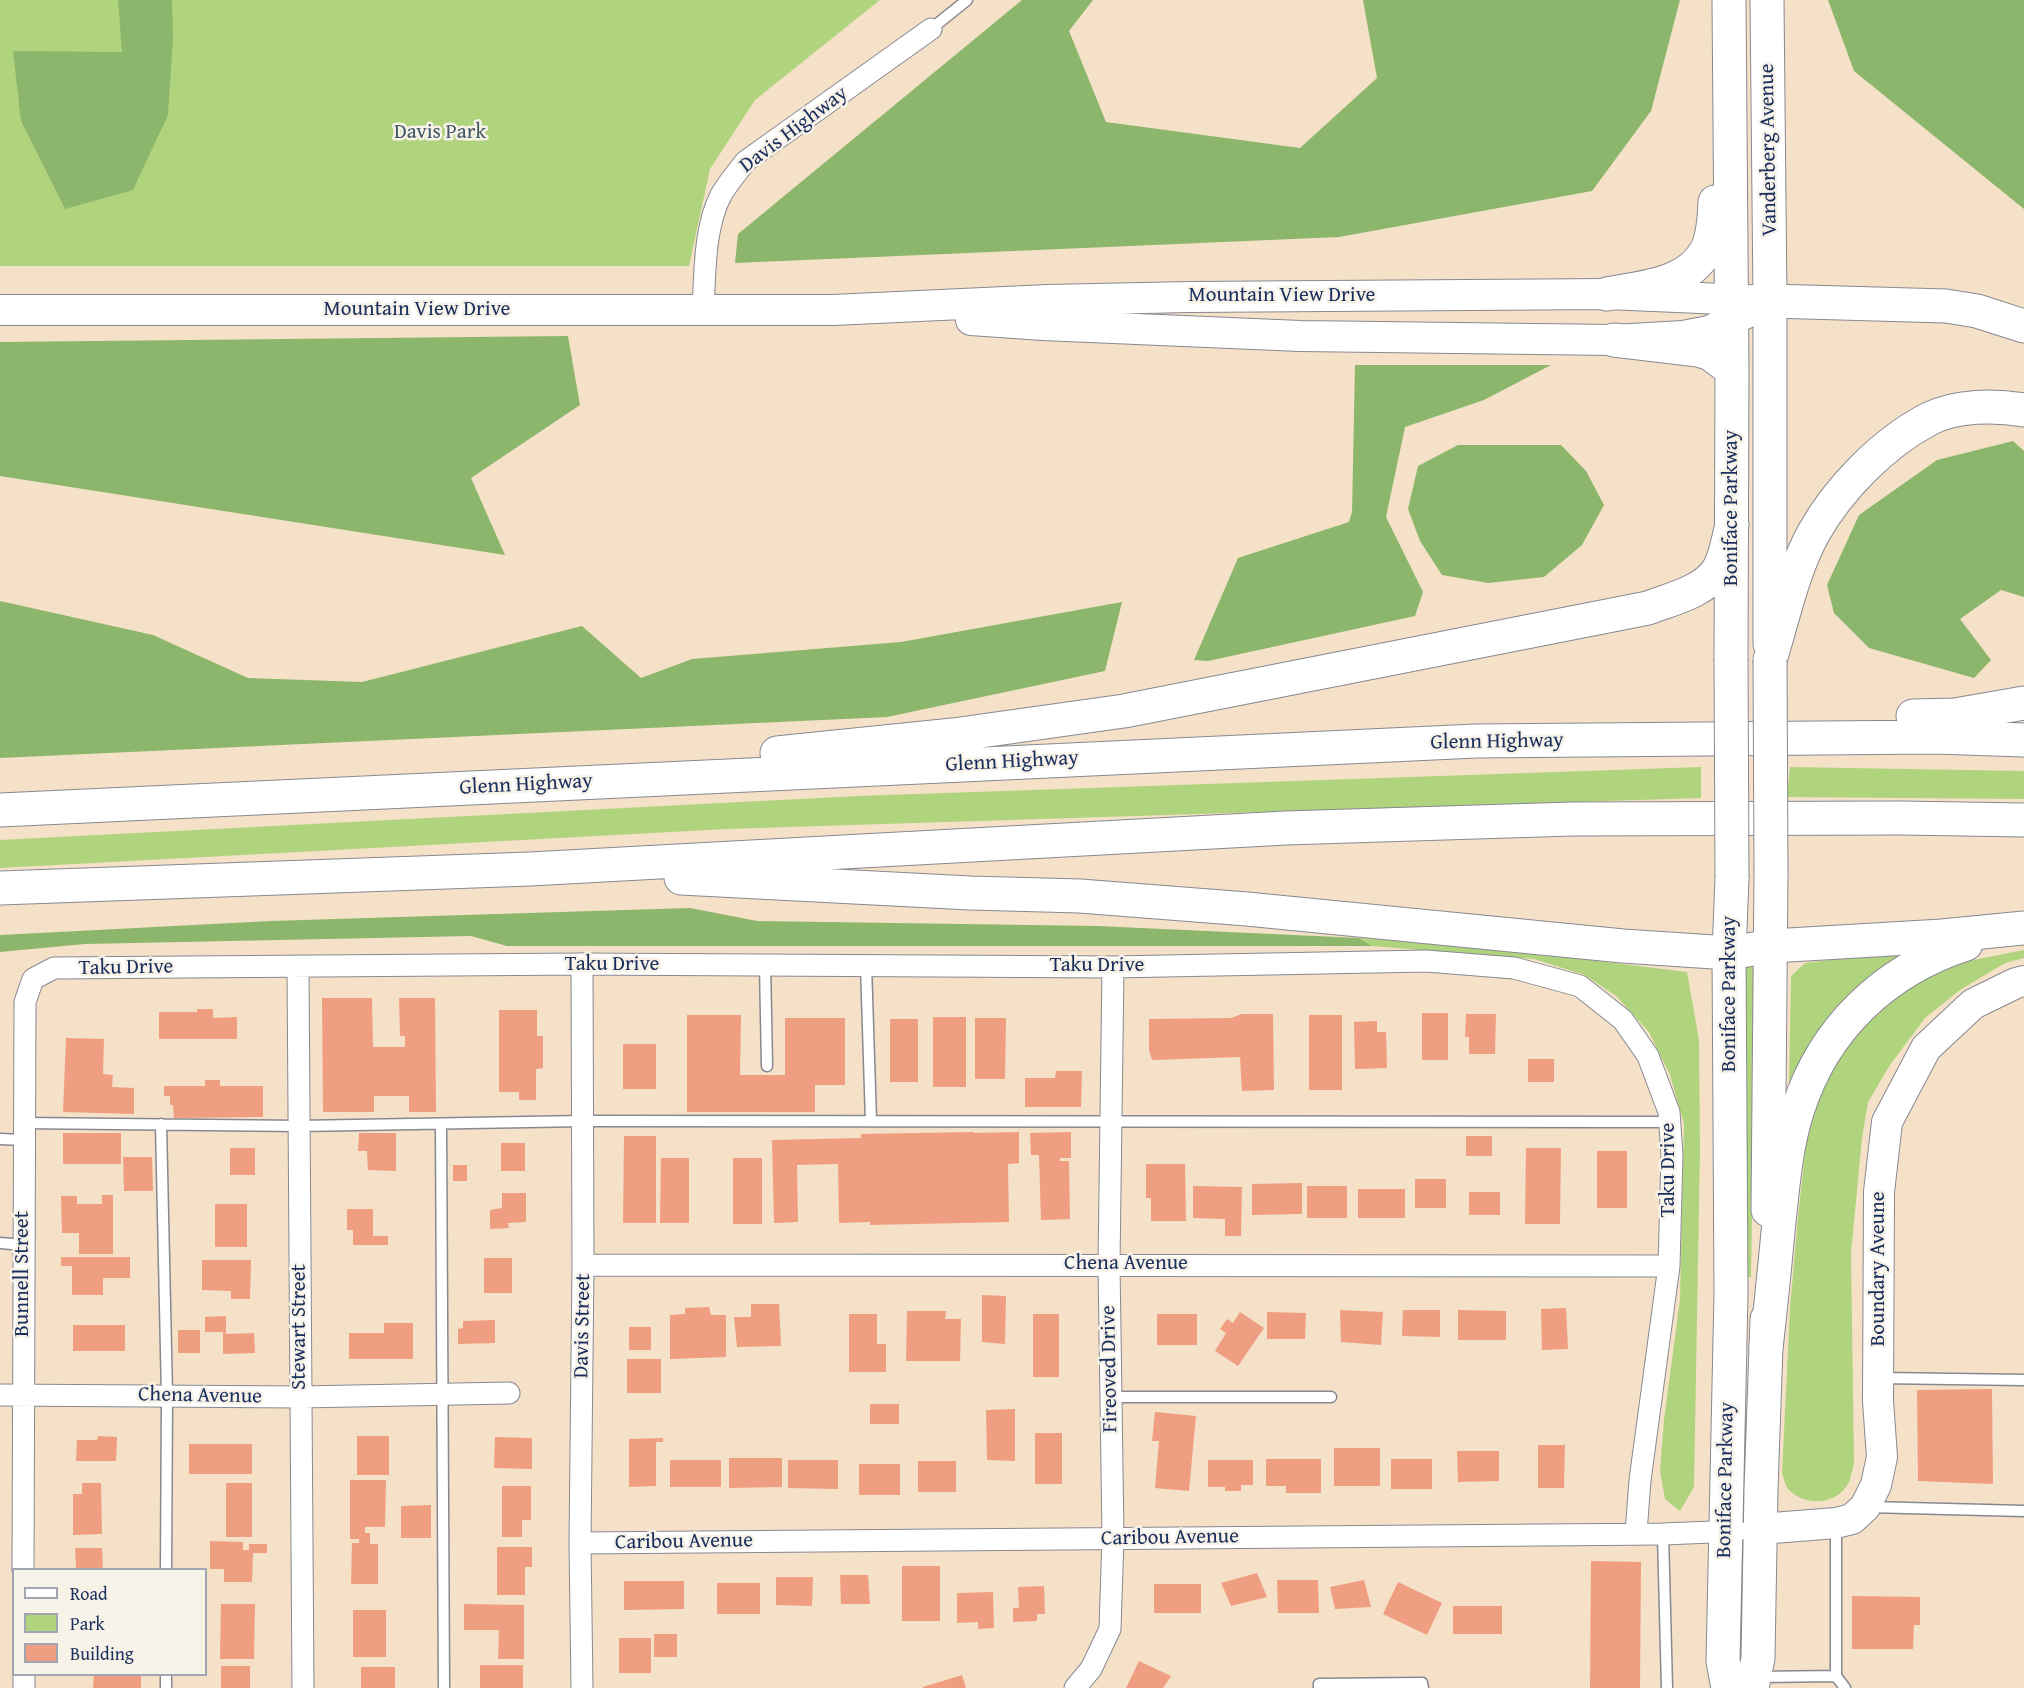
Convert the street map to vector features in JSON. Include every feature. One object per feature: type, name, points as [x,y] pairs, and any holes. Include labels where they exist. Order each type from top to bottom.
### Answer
[{"type":"main road","name":"Vanderberg Avenue","points":[[1729,0],[1731,310]]},
{"type":"main road","name":"Vanderberg Avenue","points":[[1767,0],[1770,301]]},
{"type":"main road","points":[[1607,294],[1670,281],[1686,274],[1707,249],[1715,207],[1730,51]]},
{"type":"main road","points":[[1770,301],[1946,306],[1977,311],[2024,326]]},
{"type":"main road","name":"Boniface Parkway","points":[[1731,310],[1732,878],[1729,953],[1731,1294],[1723,1661],[1745,1684],[1758,1658],[1766,1348],[1772,946],[1770,301]]},
{"type":"main road","points":[[1614,340],[1698,350],[1709,353],[1732,370]]},
{"type":"main road","points":[[1770,660],[1796,572],[1812,535],[1842,492],[1873,459],[1930,418],[1964,409],[2024,410]]},
{"type":"main road","points":[[413,791],[953,735],[1124,711],[1648,608],[1684,595],[1702,585],[1717,572],[1732,525]]},
{"type":"main road","points":[[1476,741],[1669,724],[1955,715],[2024,703]]},
{"type":"main road","name":"Glenn Highway","points":[[0,810],[1476,741],[1935,737],[2024,740]]},
{"type":"main road","points":[[0,888],[530,869],[1286,828],[1536,820],[1901,818],[2024,820]]},
{"type":"main road","points":[[530,869],[728,881],[1080,896],[1247,909],[1611,945],[1729,953],[1772,946],[1942,936],[2024,928]]},
{"type":"main road","points":[[1766,1348],[1782,1188],[1797,1111],[1824,1051],[1851,1015],[1885,984],[1906,970],[1927,959],[1969,944],[2024,934]]},
{"type":"street","name":"Davis Highway","points":[[703,310],[712,220],[720,197],[746,161],[931,29]]},
{"type":"street","name":"Mountain View Drive","points":[[0,310],[833,310],[1048,300],[1190,297],[1607,294],[1731,310],[1770,301]]},
{"type":"street","name":"Mountain View Drive","points":[[833,310],[1042,325],[1300,336],[1614,340],[1683,336],[1709,331],[1731,310]]},
{"type":"street","name":"Taku Drive","points":[[33,979],[54,968],[582,964],[1113,967],[1426,961],[1515,968],[1580,986],[1623,1020],[1648,1056],[1669,1112],[1672,1155],[1669,1266],[1640,1480],[1636,1533]]},
{"type":"street","name":"Davis Street","points":[[582,964],[584,1264],[580,1543],[582,1688]]},
{"type":"street","name":"Stewart Street","points":[[298,966],[303,1688]]},
{"type":"street","name":"Fireoved Drive","points":[[1075,1688],[1091,1669],[1110,1629],[1113,1538],[1109,1264],[1113,967]]},
{"type":"street","name":"Bunnell Street","points":[[23,1568],[25,1002],[33,979]]},
{"type":"street","name":"Boundary Aveune","points":[[1865,1506],[1876,1485],[1882,1457],[1878,1378],[1879,1192],[1887,1122],[1926,1048],[1973,1004],[2024,981]]},
{"type":"street","name":"Chena Avenue","points":[[584,1264],[1669,1266]]},
{"type":"street","name":"Chena Avenue","points":[[0,1395],[301,1397],[509,1393]]},
{"type":"street","points":[[1760,1529],[1836,1523],[1852,1519],[1865,1506]]},
{"type":"street","name":"Caribou Avenue","points":[[580,1543],[1663,1534],[1725,1533],[1760,1529]]},
{"type":"lane","name":"Davis Highway","points":[[931,29],[967,0]]},
{"type":"lane","points":[[765,965],[767,1066]]},
{"type":"lane","points":[[866,965],[871,1121]]},
{"type":"lane","points":[[0,1139],[24,1131],[161,1124],[441,1125],[583,1121],[1670,1122]]},
{"type":"lane","points":[[161,1124],[167,1396],[166,1568]]},
{"type":"lane","points":[[441,1125],[444,1688]]},
{"type":"lane","points":[[0,1243],[24,1245]]},
{"type":"lane","points":[[1878,1378],[2024,1380]]},
{"type":"lane","points":[[1111,1397],[1331,1397]]},
{"type":"lane","points":[[1865,1506],[2024,1511]]},
{"type":"lane","points":[[1836,1523],[1836,1676],[1845,1688]]},
{"type":"lane","points":[[1663,1534],[1667,1688]]},
{"type":"lane","points":[[1745,1684],[1836,1676]]},
{"type":"lane","points":[[1320,1688],[1319,1684],[1422,1683],[1423,1688]]},
{"type":"green space","name":"Davis Park","points":[[0,0],[880,0],[755,100],[710,169],[689,266],[0,266]]},
{"type":"green space","points":[[118,0],[172,0],[173,38],[168,115],[133,190],[65,209],[21,121],[13,51],[122,52]]},
{"type":"green space","points":[[1022,0],[1093,0],[1069,31],[1106,122],[1300,148],[1377,78],[1363,0],[1680,0],[1651,111],[1592,191],[1339,237],[735,263],[738,234]]},
{"type":"green space","points":[[1828,0],[2024,0],[2024,209],[1854,71]]},
{"type":"green space","points":[[568,336],[580,405],[471,478],[505,555],[0,476],[0,342]]},
{"type":"green space","points":[[1355,365],[1551,365],[1484,400],[1405,427],[1386,517],[1423,592],[1415,616],[1208,661],[1194,660],[1238,558],[1349,522],[1352,512]]},
{"type":"green space","points":[[2013,441],[2024,451],[2024,597],[2001,590],[1960,619],[1991,660],[1974,678],[1869,648],[1834,613],[1827,585],[1859,515],[1937,460]]},
{"type":"green space","points":[[1458,445],[1561,445],[1586,471],[1604,505],[1582,545],[1544,577],[1488,583],[1442,575],[1420,541],[1408,509],[1418,466]]},
{"type":"green space","points":[[0,601],[153,635],[248,678],[362,682],[582,626],[641,678],[692,659],[901,642],[1122,602],[1105,671],[887,717],[0,758]]},
{"type":"green space","points":[[1701,767],[1701,798],[727,829],[0,868],[0,840],[858,796]]},
{"type":"green space","points":[[1790,767],[2024,771],[2024,799],[1787,797]]},
{"type":"green space","points":[[690,908],[757,921],[1097,926],[1359,938],[1372,946],[507,946],[471,936],[85,944],[0,952],[0,935],[271,921]]},
{"type":"green space","points":[[1359,938],[1467,945],[1687,972],[1699,1040],[1700,1149],[1694,1487],[1680,1511],[1665,1499],[1660,1472],[1664,1420],[1680,1299],[1684,1124],[1670,1075],[1649,1032],[1616,996],[1585,975],[1534,959],[1372,946]]},
{"type":"green space","points":[[2024,950],[2024,958],[2005,963],[1960,990],[1925,1018],[1890,1065],[1868,1102],[1862,1138],[1851,1253],[1854,1464],[1849,1482],[1837,1495],[1821,1501],[1804,1499],[1789,1490],[1782,1473],[1790,1308],[1798,1217],[1807,1134],[1820,1097],[1845,1043],[1897,992],[1953,964]]},
{"type":"green space","points":[[1902,951],[1903,957],[1796,1083],[1789,1082],[1791,976],[1805,963]]},
{"type":"green space","points":[[1750,966],[1756,970],[1751,1277],[1746,1277],[1746,968]]},
{"type":"building","points":[[322,998],[372,998],[373,1047],[405,1047],[405,1036],[400,1036],[399,998],[435,998],[436,1112],[409,1112],[409,1096],[374,1096],[374,1112],[323,1112]]},
{"type":"building","points":[[197,1009],[213,1009],[213,1018],[237,1017],[237,1039],[159,1039],[159,1012],[197,1012]]},
{"type":"building","points":[[499,1010],[537,1010],[537,1036],[543,1036],[543,1068],[536,1069],[536,1100],[519,1100],[519,1092],[499,1092]]},
{"type":"building","points":[[1422,1013],[1448,1013],[1448,1060],[1422,1060]]},
{"type":"building","points":[[1242,1014],[1273,1014],[1274,1090],[1242,1091],[1240,1057],[1152,1060],[1149,1050],[1149,1019],[1231,1018]]},
{"type":"building","points":[[1466,1014],[1496,1014],[1495,1054],[1469,1054],[1469,1037],[1465,1037]]},
{"type":"building","points":[[687,1015],[741,1015],[740,1075],[785,1075],[785,1018],[845,1018],[845,1085],[815,1085],[815,1112],[687,1112]]},
{"type":"building","points":[[1309,1015],[1342,1015],[1342,1090],[1309,1090]]},
{"type":"building","points":[[933,1017],[966,1017],[966,1087],[933,1087]]},
{"type":"building","points":[[975,1018],[1006,1018],[1005,1079],[975,1079]]},
{"type":"building","points":[[890,1019],[918,1019],[918,1082],[890,1082]]},
{"type":"building","points":[[1377,1021],[1377,1032],[1386,1032],[1387,1068],[1355,1069],[1354,1022]]},
{"type":"building","points":[[66,1038],[104,1039],[103,1074],[113,1075],[112,1087],[134,1088],[134,1114],[63,1112]]},
{"type":"building","points":[[623,1044],[656,1044],[656,1089],[623,1089]]},
{"type":"building","points":[[1528,1059],[1554,1059],[1554,1082],[1528,1082]]},
{"type":"building","points":[[1056,1071],[1082,1071],[1081,1107],[1025,1107],[1025,1078],[1055,1078]]},
{"type":"building","points":[[205,1080],[220,1080],[220,1086],[263,1086],[263,1117],[174,1118],[170,1096],[164,1096],[164,1086],[205,1086]]},
{"type":"building","points":[[1019,1132],[1019,1163],[1008,1164],[1009,1222],[870,1225],[870,1222],[839,1223],[838,1164],[797,1165],[798,1222],[774,1223],[772,1140],[861,1138],[861,1134]]},
{"type":"building","points":[[1071,1132],[1071,1158],[1060,1158],[1060,1161],[1069,1161],[1070,1219],[1041,1220],[1039,1155],[1031,1155],[1030,1133]]},
{"type":"building","points":[[63,1133],[121,1133],[121,1164],[63,1164]]},
{"type":"building","points":[[359,1133],[396,1133],[396,1171],[368,1170],[367,1151],[358,1151]]},
{"type":"building","points":[[624,1136],[656,1136],[656,1223],[623,1223]]},
{"type":"building","points":[[1466,1136],[1492,1136],[1492,1156],[1466,1156]]},
{"type":"building","points":[[501,1143],[525,1143],[525,1171],[501,1171]]},
{"type":"building","points":[[230,1148],[255,1148],[255,1175],[230,1175]]},
{"type":"building","points":[[1526,1148],[1561,1148],[1560,1224],[1525,1224]]},
{"type":"building","points":[[1597,1151],[1627,1151],[1627,1208],[1597,1208]]},
{"type":"building","points":[[123,1157],[152,1157],[153,1191],[124,1191]]},
{"type":"building","points":[[661,1158],[689,1158],[689,1223],[660,1223]]},
{"type":"building","points":[[733,1158],[762,1158],[762,1224],[733,1224]]},
{"type":"building","points":[[1146,1164],[1185,1164],[1186,1221],[1151,1221],[1151,1198],[1146,1198]]},
{"type":"building","points":[[453,1165],[467,1165],[467,1181],[453,1181]]},
{"type":"building","points":[[1415,1179],[1446,1179],[1446,1208],[1415,1208]]},
{"type":"building","points":[[1302,1183],[1302,1214],[1252,1215],[1252,1184]]},
{"type":"building","points":[[1193,1186],[1242,1187],[1241,1236],[1225,1236],[1225,1219],[1193,1218]]},
{"type":"building","points":[[1307,1186],[1347,1186],[1347,1218],[1307,1218]]},
{"type":"building","points":[[1358,1189],[1405,1189],[1405,1218],[1358,1218]]},
{"type":"building","points":[[1469,1192],[1500,1192],[1500,1215],[1469,1215]]},
{"type":"building","points":[[502,1193],[526,1193],[526,1222],[508,1223],[509,1228],[490,1229],[490,1210],[502,1208]]},
{"type":"building","points":[[102,1195],[113,1195],[113,1254],[79,1254],[79,1233],[62,1233],[61,1196],[77,1196],[77,1204],[102,1204]]},
{"type":"building","points":[[215,1204],[247,1204],[247,1247],[215,1247]]},
{"type":"building","points":[[347,1209],[373,1209],[373,1236],[388,1236],[388,1245],[353,1245],[353,1230],[347,1230]]},
{"type":"building","points":[[61,1257],[130,1257],[130,1278],[103,1278],[103,1295],[72,1295],[72,1266],[61,1266]]},
{"type":"building","points":[[484,1258],[512,1258],[512,1293],[484,1293]]},
{"type":"building","points":[[202,1260],[251,1260],[250,1299],[231,1299],[231,1291],[202,1290]]},
{"type":"building","points":[[982,1295],[1006,1296],[1005,1344],[982,1342]]},
{"type":"building","points":[[751,1304],[779,1304],[781,1346],[737,1347],[734,1317],[751,1317]]},
{"type":"building","points":[[709,1307],[711,1315],[726,1315],[726,1357],[670,1359],[670,1315],[685,1314],[685,1308]]},
{"type":"building","points":[[1566,1308],[1568,1349],[1542,1350],[1541,1309]]},
{"type":"building","points":[[1340,1310],[1383,1312],[1381,1345],[1341,1342]]},
{"type":"building","points":[[1403,1310],[1440,1310],[1440,1337],[1402,1336]]},
{"type":"building","points":[[1458,1310],[1506,1311],[1506,1340],[1458,1340]]},
{"type":"building","points":[[907,1311],[946,1311],[945,1319],[961,1319],[960,1361],[906,1361]]},
{"type":"building","points":[[1240,1312],[1264,1328],[1238,1366],[1215,1351],[1226,1333],[1220,1329],[1227,1319],[1233,1323]]},
{"type":"building","points":[[1267,1312],[1306,1313],[1305,1339],[1267,1339]]},
{"type":"building","points":[[849,1314],[877,1314],[877,1344],[886,1344],[886,1372],[849,1372]]},
{"type":"building","points":[[1033,1314],[1059,1314],[1059,1377],[1033,1377]]},
{"type":"building","points":[[1157,1314],[1197,1314],[1197,1345],[1157,1345]]},
{"type":"building","points":[[226,1316],[226,1334],[254,1333],[255,1353],[223,1354],[223,1332],[205,1332],[205,1317]]},
{"type":"building","points":[[495,1320],[495,1343],[458,1344],[458,1329],[463,1328],[463,1321]]},
{"type":"building","points":[[384,1323],[413,1323],[413,1359],[349,1359],[349,1333],[384,1333]]},
{"type":"building","points":[[73,1325],[125,1325],[125,1351],[73,1351]]},
{"type":"building","points":[[629,1327],[651,1327],[651,1350],[629,1350]]},
{"type":"building","points":[[178,1330],[200,1330],[200,1353],[178,1353]]},
{"type":"building","points":[[627,1359],[661,1359],[661,1393],[627,1393]]},
{"type":"building","points":[[1992,1389],[1993,1484],[1918,1481],[1917,1390]]},
{"type":"building","points":[[870,1404],[899,1404],[899,1424],[870,1424]]},
{"type":"building","points":[[1015,1409],[1015,1461],[987,1460],[986,1410]]},
{"type":"building","points":[[1155,1412],[1196,1416],[1189,1491],[1155,1488],[1159,1441],[1152,1441]]},
{"type":"building","points":[[1035,1433],[1062,1433],[1062,1484],[1035,1484]]},
{"type":"building","points":[[98,1436],[117,1437],[116,1461],[76,1461],[77,1440],[97,1440]]},
{"type":"building","points":[[357,1436],[389,1436],[389,1475],[357,1475]]},
{"type":"building","points":[[495,1437],[532,1438],[532,1469],[494,1468]]},
{"type":"building","points":[[663,1438],[663,1442],[656,1442],[656,1486],[629,1487],[629,1439]]},
{"type":"building","points":[[189,1444],[252,1444],[252,1474],[189,1474]]},
{"type":"building","points":[[1538,1445],[1565,1445],[1564,1488],[1538,1488]]},
{"type":"building","points":[[1334,1448],[1380,1448],[1380,1486],[1334,1486]]},
{"type":"building","points":[[1457,1451],[1499,1451],[1499,1481],[1458,1482]]},
{"type":"building","points":[[729,1458],[782,1458],[782,1487],[729,1488]]},
{"type":"building","points":[[1266,1459],[1321,1459],[1321,1493],[1286,1493],[1286,1486],[1266,1486]]},
{"type":"building","points":[[1391,1459],[1432,1459],[1432,1489],[1391,1489]]},
{"type":"building","points":[[670,1460],[721,1460],[721,1487],[670,1487]]},
{"type":"building","points":[[788,1460],[838,1460],[838,1489],[788,1488]]},
{"type":"building","points":[[1208,1460],[1253,1460],[1253,1485],[1241,1485],[1241,1491],[1225,1491],[1225,1487],[1208,1487]]},
{"type":"building","points":[[918,1461],[956,1461],[956,1492],[918,1492]]},
{"type":"building","points":[[859,1464],[900,1464],[900,1495],[859,1495]]},
{"type":"building","points":[[350,1480],[386,1480],[385,1527],[365,1527],[365,1533],[370,1533],[370,1544],[378,1544],[378,1584],[351,1584],[352,1543],[359,1543],[359,1539],[350,1539]]},
{"type":"building","points":[[82,1483],[101,1483],[102,1534],[73,1535],[73,1494],[82,1494]]},
{"type":"building","points":[[226,1483],[252,1483],[252,1537],[226,1537]]},
{"type":"building","points":[[502,1486],[531,1486],[531,1520],[522,1520],[522,1537],[502,1537]]},
{"type":"building","points":[[431,1505],[431,1538],[401,1538],[401,1506]]},
{"type":"building","points":[[210,1541],[243,1542],[243,1550],[249,1550],[249,1544],[267,1544],[267,1553],[253,1553],[252,1582],[224,1582],[224,1569],[210,1569]]},
{"type":"building","points":[[497,1547],[532,1547],[532,1567],[525,1567],[525,1595],[497,1595]]},
{"type":"building","points":[[75,1548],[102,1548],[103,1568],[76,1568]]},
{"type":"building","points":[[1591,1561],[1641,1562],[1640,1688],[1590,1688]]},
{"type":"building","points":[[902,1566],[940,1566],[940,1621],[902,1621]]},
{"type":"building","points":[[1257,1573],[1267,1597],[1231,1606],[1221,1583]]},
{"type":"building","points":[[840,1575],[868,1575],[870,1604],[841,1604]]},
{"type":"building","points":[[776,1577],[813,1577],[812,1606],[776,1605]]},
{"type":"building","points":[[1277,1580],[1318,1580],[1319,1613],[1278,1613]]},
{"type":"building","points":[[1364,1580],[1371,1607],[1335,1609],[1330,1587]]},
{"type":"building","points":[[624,1581],[684,1581],[684,1609],[624,1610]]},
{"type":"building","points":[[1398,1582],[1442,1603],[1427,1635],[1383,1614]]},
{"type":"building","points":[[717,1583],[760,1583],[760,1614],[717,1614]]},
{"type":"building","points":[[1154,1584],[1201,1584],[1201,1613],[1154,1613]]},
{"type":"building","points":[[1044,1586],[1045,1614],[1037,1614],[1037,1621],[1013,1622],[1013,1608],[1019,1608],[1018,1587]]},
{"type":"building","points":[[993,1592],[994,1628],[978,1629],[978,1622],[957,1623],[957,1593]]},
{"type":"building","points":[[1852,1596],[1920,1597],[1920,1625],[1914,1625],[1913,1649],[1852,1649]]},
{"type":"building","points":[[221,1604],[255,1604],[254,1659],[220,1659]]},
{"type":"building","points":[[464,1604],[524,1605],[524,1659],[498,1659],[499,1630],[464,1630]]},
{"type":"building","points":[[1453,1606],[1502,1606],[1502,1634],[1453,1634]]},
{"type":"building","points":[[353,1610],[386,1610],[386,1657],[353,1657]]},
{"type":"building","points":[[654,1634],[677,1634],[677,1657],[654,1657]]},
{"type":"building","points":[[619,1638],[651,1638],[651,1673],[619,1673]]},
{"type":"building","points":[[1139,1661],[1171,1676],[1163,1688],[1126,1688]]},
{"type":"building","points":[[480,1665],[523,1665],[523,1688],[480,1688]]},
{"type":"building","points":[[221,1666],[250,1666],[250,1688],[221,1688]]},
{"type":"building","points":[[361,1667],[395,1667],[395,1688],[361,1688]]},
{"type":"building","points":[[962,1675],[966,1688],[923,1688],[923,1687]]},
{"type":"building","points":[[94,1676],[141,1676],[141,1688],[93,1688]]}]
